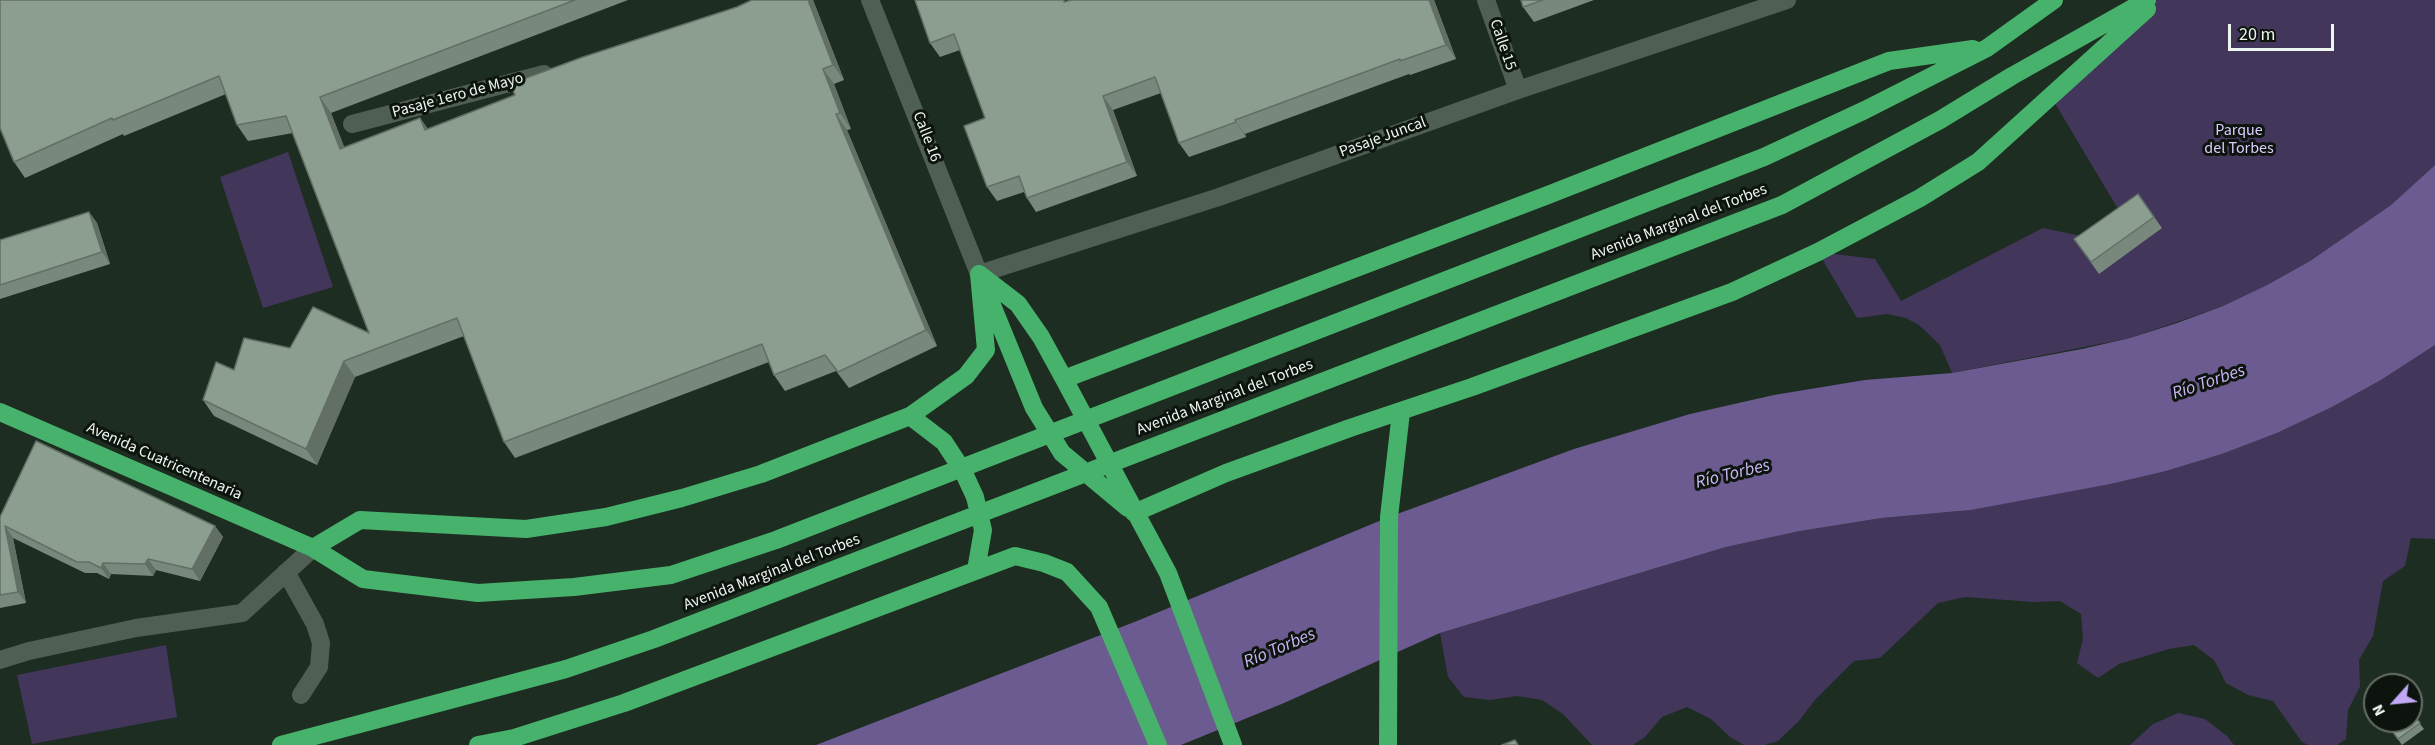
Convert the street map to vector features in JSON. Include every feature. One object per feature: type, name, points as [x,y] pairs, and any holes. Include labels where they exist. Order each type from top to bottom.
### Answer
[{"type":"highway","name":"Avenida Marginal del Torbes","points":[[313,548],[363,579],[478,593],[574,587],[670,575],[776,540],[1764,157],[1865,110],[1987,48],[2054,0]]},
{"type":"highway","name":"Avenida Marginal del Torbes","points":[[281,745],[566,669],[748,603],[1782,205],[1940,120],[2012,76],[2147,0]]},
{"type":"highway","points":[[1134,513],[1226,473],[1732,292],[1818,252],[1920,198],[1978,162],[2157,0]]},
{"type":"highway","points":[[1064,379],[1548,195],[1888,62],[1987,48]]},
{"type":"highway","points":[[979,274],[1018,304],[1041,338],[1064,379],[1168,573],[1233,745]]},
{"type":"highway","points":[[313,548],[360,520],[526,529],[606,517],[682,498],[761,474],[910,416],[966,376],[986,350],[979,274]]},
{"type":"highway","points":[[979,274],[1034,408],[1062,453],[1134,513]]},
{"type":"highway","name":"Avenida Cuatricentenaria","points":[[0,411],[313,548]]},
{"type":"highway","points":[[1388,745],[1389,517],[1401,412]]},
{"type":"highway","points":[[910,416],[944,442],[963,471],[975,497],[983,530],[976,570]]},
{"type":"highway","points":[[478,745],[514,738],[624,703],[1015,556],[1044,562],[1067,572],[1099,607],[1158,745]]},
{"type":"street","name":"Calle 16","points":[[870,0],[979,274]]},
{"type":"street","name":"Calle 15","points":[[1486,0],[1518,90]]},
{"type":"street","name":"Pasaje Juncal","points":[[979,274],[1219,197],[1518,90],[1787,0]]},
{"type":"street","name":"Pasaje 1ero de Mayo","points":[[351,124],[563,69]]},
{"type":"street","points":[[0,660],[29,651],[136,628],[242,613],[313,548]]},
{"type":"street","points":[[286,572],[315,624],[321,643],[319,667],[301,695]]},
{"type":"green space","name":"Parque del Torbes","points":[[2157,0],[2435,0],[2435,165],[2391,205],[2310,261],[2223,306],[2130,338],[1952,373],[1940,345],[1919,325],[1906,318],[1887,314],[1857,318],[1818,252],[1875,259],[1901,301],[2043,228],[2091,238],[2121,214],[2050,95]]},
{"type":"green space","points":[[288,152],[333,287],[263,308],[220,177]]},
{"type":"green space","points":[[2435,345],[2435,539],[2411,538],[2405,566],[2383,581],[2373,636],[2359,660],[2360,687],[2348,710],[2346,739],[2337,745],[2308,745],[2302,742],[2273,701],[2248,695],[2226,683],[2214,660],[2194,645],[2169,649],[2119,664],[2098,678],[2077,663],[2083,639],[2081,614],[2060,601],[2034,602],[1965,597],[1938,603],[1880,658],[1854,661],[1778,741],[1765,745],[1744,745],[1730,737],[1711,719],[1687,707],[1662,717],[1645,737],[1633,745],[1592,745],[1563,714],[1542,700],[1517,696],[1490,700],[1464,697],[1448,677],[1440,633],[1726,547],[1800,531],[1882,518],[1971,510],[2166,471],[2222,454],[2277,433],[2381,380]]},
{"type":"green space","points":[[166,645],[177,717],[32,744],[17,675]]},
{"type":"green space","points":[[2178,713],[2205,719],[2227,736],[2234,745],[2130,745],[2153,724]]},
{"type":"water","name":"Río Torbes","points":[[2435,165],[2435,345],[2381,380],[2330,408],[2277,433],[2222,454],[2166,471],[2110,484],[1971,510],[1882,518],[1800,531],[1726,547],[1440,633],[1284,703],[1181,745],[816,745],[1137,621],[1389,517],[1574,449],[1690,414],[1774,395],[1865,380],[1952,373],[2082,349],[2130,338],[2177,323],[2223,306],[2310,261],[2391,205]]},
{"type":"building","points":[[0,0],[575,0],[320,97],[340,149],[420,118],[425,130],[515,95],[510,84],[752,0],[808,0],[833,65],[823,69],[840,113],[836,114],[926,330],[838,372],[825,355],[774,375],[762,344],[504,442],[457,318],[344,361],[306,449],[203,400],[216,362],[234,370],[244,338],[290,348],[313,307],[369,333],[286,116],[237,125],[219,76],[113,120],[112,118],[14,162],[0,128]]},
{"type":"building","points":[[915,0],[1064,0],[1064,2],[1071,0],[1429,0],[1446,45],[1400,61],[1400,59],[1179,143],[1155,77],[1103,96],[1127,162],[1027,198],[1019,176],[987,187],[964,126],[985,118],[954,34],[930,43]]},
{"type":"building","points":[[1521,0],[1543,0],[1523,7]]},
{"type":"building","points":[[2138,194],[2154,217],[2091,262],[2074,239]]},
{"type":"building","points":[[89,212],[102,252],[0,285],[0,240]]},
{"type":"building","points":[[36,441],[215,526],[192,569],[148,559],[145,564],[103,563],[101,568],[89,562],[77,562],[5,526],[18,592],[0,595],[0,517]]},
{"type":"building","points":[[2394,733],[2406,733],[2398,739]]},
{"type":"building","points":[[1515,740],[1518,745],[1502,745]]}]
